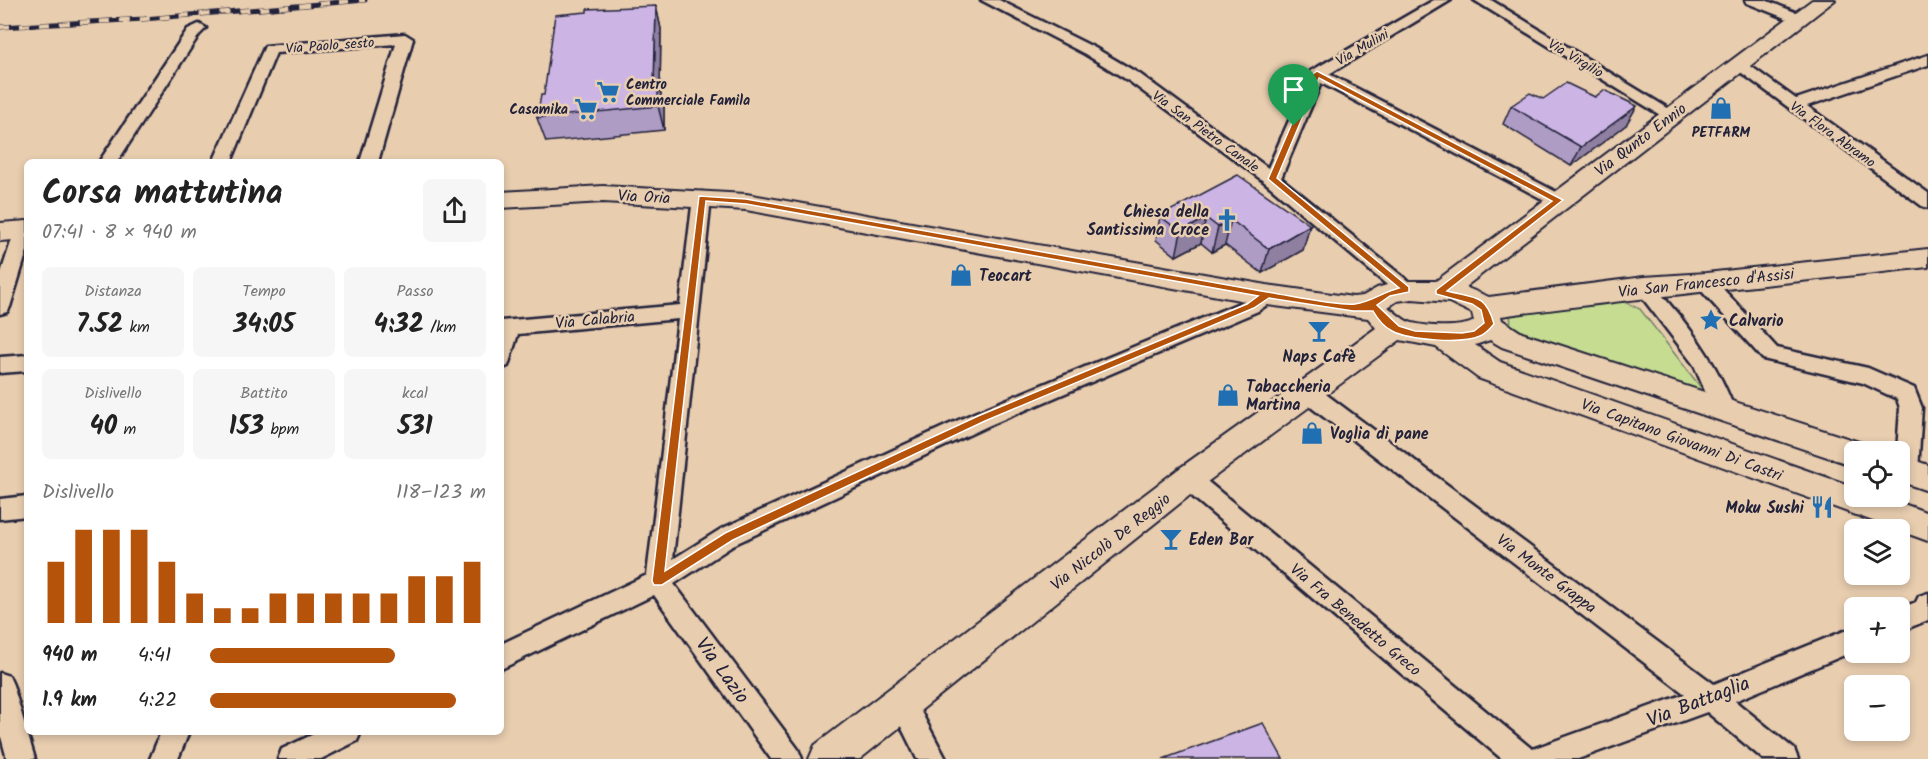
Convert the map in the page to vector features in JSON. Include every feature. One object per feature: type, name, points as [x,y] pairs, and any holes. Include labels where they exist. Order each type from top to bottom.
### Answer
[{"type":"main road","name":"Via Qunto Ennio","points":[[1448,285],[1825,0]]},
{"type":"main road","name":"Via Oria","points":[[504,200],[603,194],[746,202],[1374,312],[1415,334],[1443,337]]},
{"type":"main road","name":"Via San Francesco d'Assisi","points":[[1443,337],[1477,334],[1487,316],[1644,288],[1928,258]]},
{"type":"main road","points":[[1406,290],[1448,285],[1461,296],[1475,301],[1512,340],[1844,450]]},
{"type":"main road","name":"Via Niccolò De Reggio","points":[[829,759],[1188,479],[1307,392],[1388,294],[1406,290]]},
{"type":"main road","name":"Via Capitano Giovanni Di Castri","points":[[1443,337],[1489,370],[1928,527]]},
{"type":"street","name":"Via San Pietro Canale","points":[[988,0],[1090,51],[1135,78],[1272,179],[1406,290]]},
{"type":"street","name":"Via Mulini","points":[[1272,179],[1317,74],[1444,0]]},
{"type":"street","name":"Via Virgilio","points":[[1481,0],[1671,116]]},
{"type":"street","points":[[1752,0],[1800,19]]},
{"type":"street","points":[[110,159],[198,28]]},
{"type":"street","name":"Via Paolo sesto","points":[[223,159],[270,49],[405,39],[370,159]]},
{"type":"street","points":[[1794,105],[1928,60]]},
{"type":"street","name":"Via Flora Abramo","points":[[1739,65],[1794,105],[1919,188],[1928,202]]},
{"type":"street","points":[[1317,74],[1558,200]]},
{"type":"street","points":[[658,581],[702,198]]},
{"type":"street","points":[[0,307],[17,231]]},
{"type":"street","points":[[1706,283],[1770,354],[1868,376],[1906,394],[1911,408],[1911,472]]},
{"type":"street","points":[[1644,288],[1689,340],[1716,385],[1724,411]]},
{"type":"street","points":[[504,656],[658,581],[739,531],[982,418],[1251,306],[1267,295]]},
{"type":"street","name":"Via Calabria","points":[[505,327],[689,311]]},
{"type":"street","points":[[0,365],[24,363]]},
{"type":"street","name":"Via Monte Grappa","points":[[1307,392],[1711,698],[1784,759]]},
{"type":"street","name":"Via Fra Benedetto Greco","points":[[1188,479],[1524,759]]},
{"type":"street","points":[[0,509],[24,506]]},
{"type":"street","name":"Via Lazio","points":[[658,581],[788,759]]},
{"type":"street","points":[[1910,616],[1925,610],[1928,604]]},
{"type":"street","name":"Via Battaglia","points":[[1540,759],[1711,698],[1844,643]]},
{"type":"street","points":[[0,685],[21,759]]},
{"type":"street","points":[[902,702],[932,759]]},
{"type":"street","points":[[164,759],[174,735]]},
{"type":"street","points":[[292,759],[341,735]]},
{"type":"green space","points":[[1622,301],[1640,309],[1709,398],[1511,330],[1510,310]]},
{"type":"building","name":"Centro Commerciale Famila","points":[[656,6],[654,83],[658,82],[658,106],[537,118],[541,95],[544,95],[555,15],[587,12],[587,9]]},
{"type":"building","points":[[1566,83],[1595,97],[1604,90],[1637,106],[1581,147],[1511,106],[1530,93],[1543,99]]},
{"type":"building","points":[[1238,175],[1310,225],[1269,249],[1231,220],[1218,227],[1206,218],[1181,232],[1160,216]]},
{"type":"building","points":[[1263,723],[1283,759],[1163,759]]},
{"type":"railway","points":[[0,27],[144,19],[365,0]]},
{"type":"place","name":"Centro Commerciale Famila","points":[[608,92]]},
{"type":"place","name":"PETFARM","points":[[1721,108]]},
{"type":"place","name":"Casamika","points":[[586,109]]},
{"type":"place","name":"Chiesa della Santissima Croce","points":[[1227,220]]},
{"type":"place","name":"Teocart","points":[[961,275]]},
{"type":"place","name":"Calvario","points":[[1711,320]]},
{"type":"place","name":"Naps Cafè","points":[[1319,331]]},
{"type":"place","name":"Tabaccheria Martina","points":[[1228,395]]},
{"type":"place","name":"Voglia di pane","points":[[1312,433]]},
{"type":"place","name":"Moku Sushi","points":[[1822,507]]},
{"type":"place","name":"Eden Bar","points":[[1171,539]]},
{"type":"route","points":[[1294,126],[1272,179],[1406,290],[1388,294],[1374,303],[1353,308],[1267,295],[1251,306],[982,418],[729,536],[658,581],[702,198],[746,202],[1267,295],[1353,308],[1375,308],[1395,328],[1415,334],[1462,337],[1477,334],[1489,324],[1485,308],[1475,301],[1440,292],[1455,278],[1558,200],[1317,74],[1294,126]]}]
